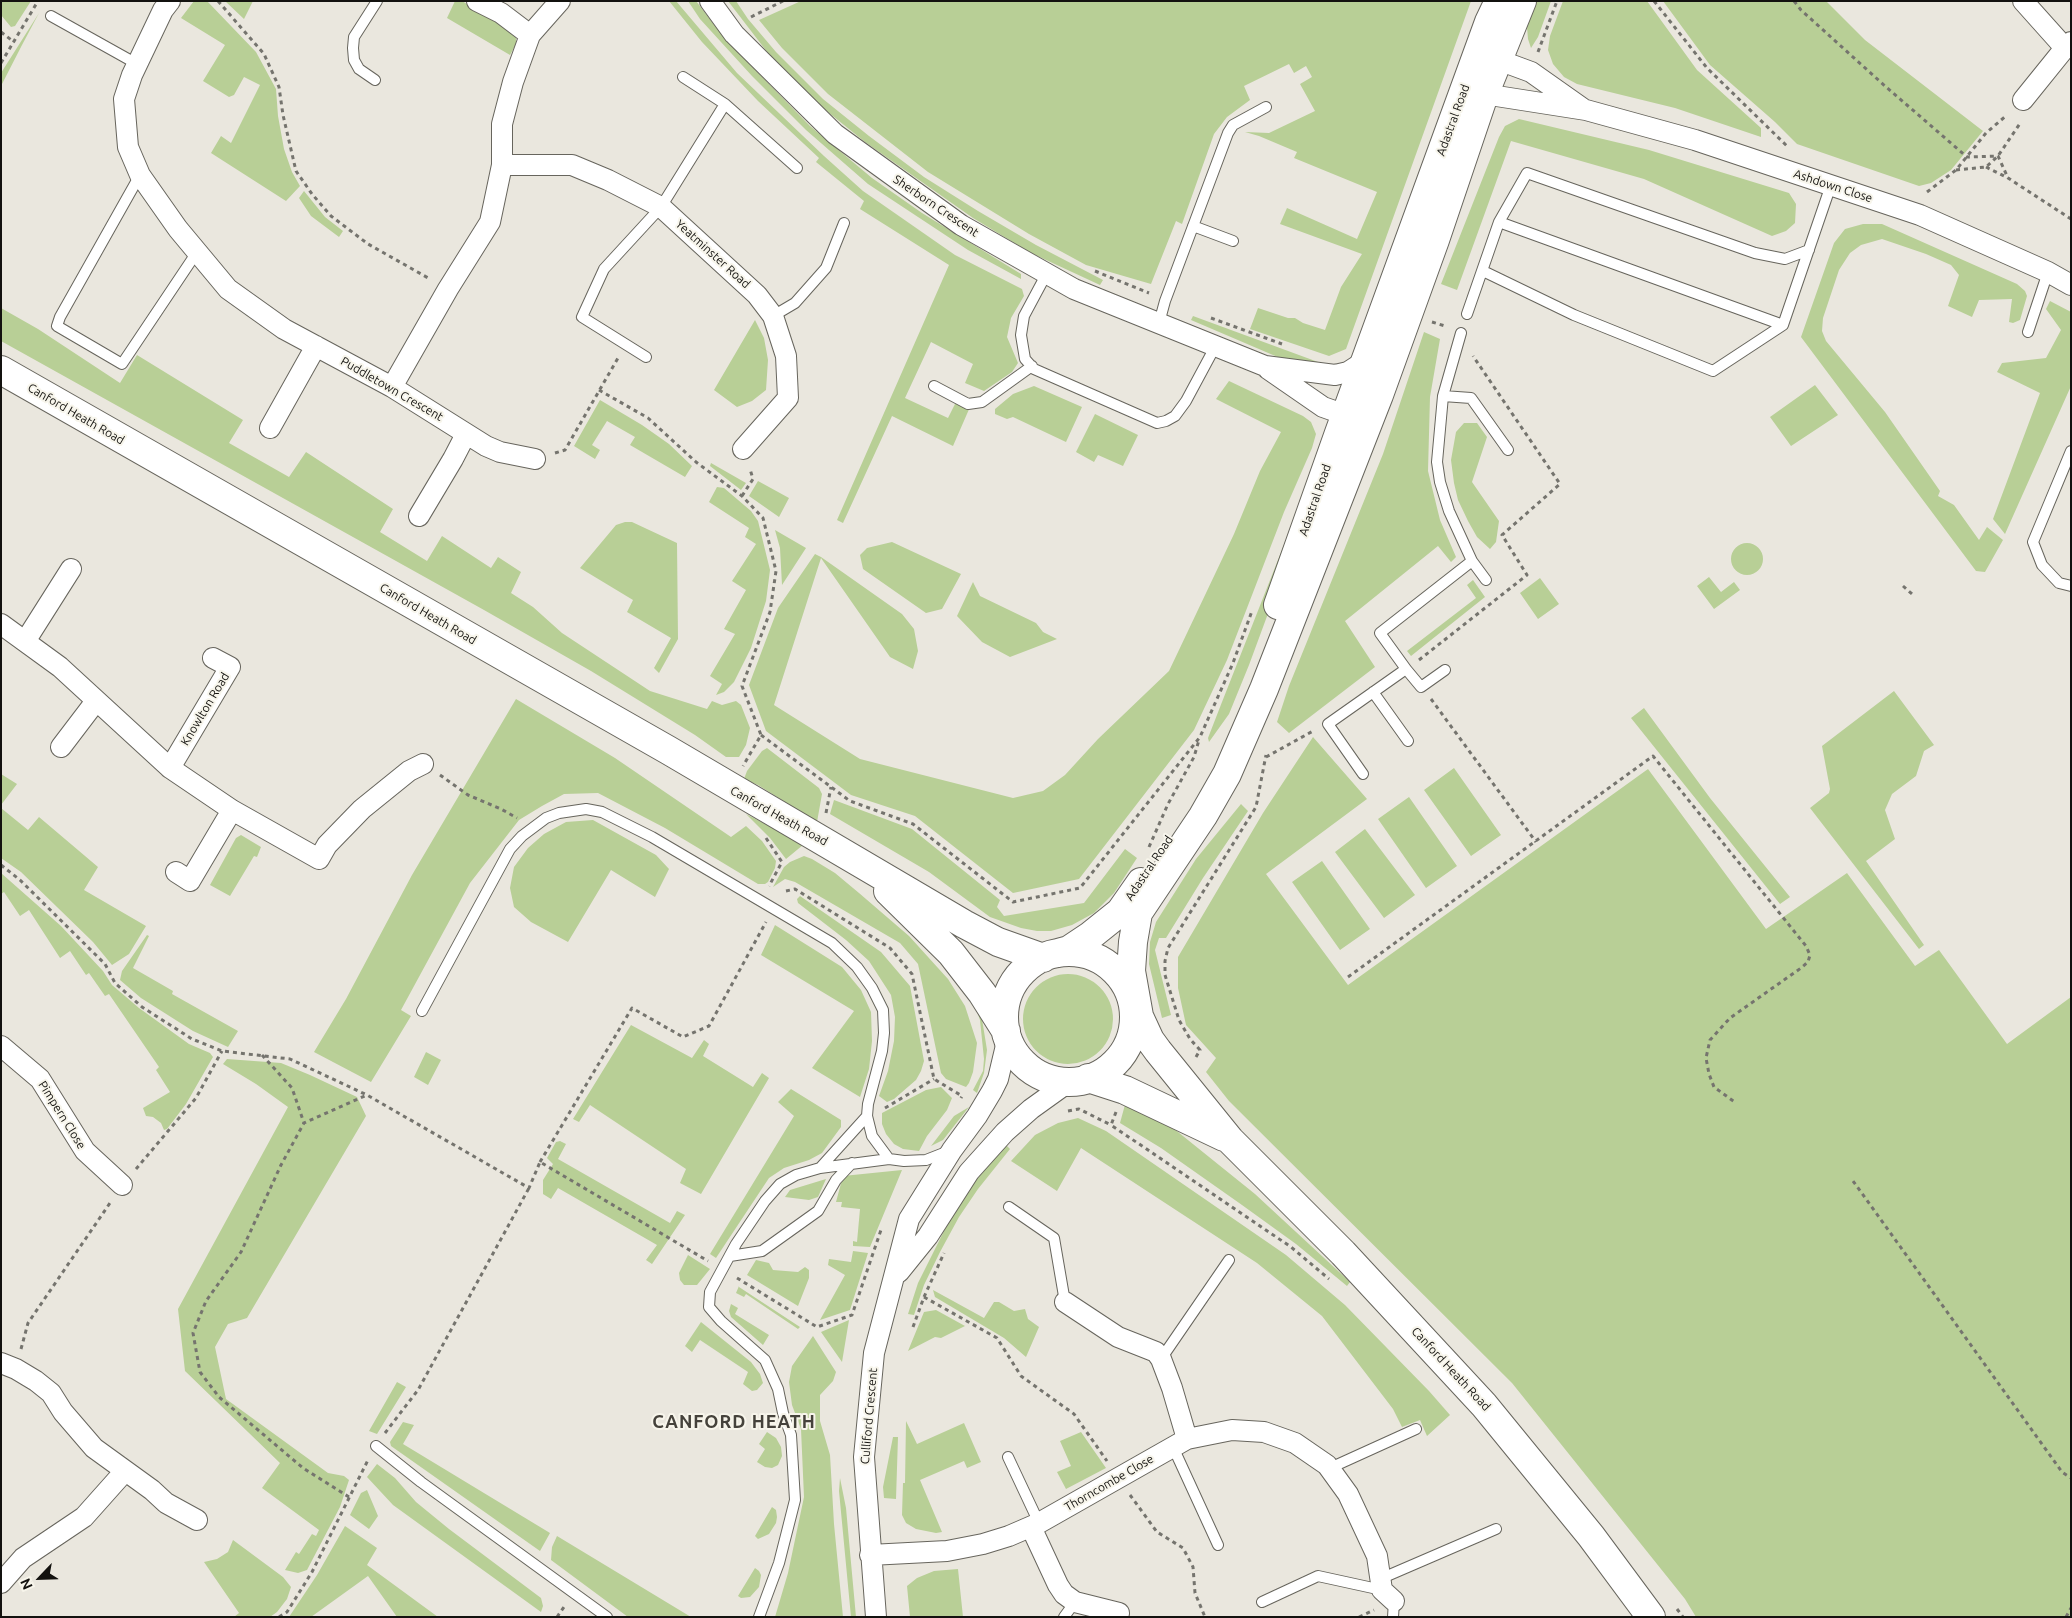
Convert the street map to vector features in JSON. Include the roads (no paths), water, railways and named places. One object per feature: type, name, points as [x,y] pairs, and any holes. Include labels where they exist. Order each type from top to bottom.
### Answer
[{"type":"main road","name":"Adastral Road","points":[[1488,56],[1489,22],[1499,1]]},
{"type":"main road","name":"Adastral Road","points":[[1116,972],[1117,957],[1122,941],[1138,913],[1203,816],[1227,774],[1264,689],[1365,360],[1488,56],[1522,1]]},
{"type":"main road","name":"Adastral Road","points":[[1051,955],[1069,950],[1120,912],[1163,850],[1212,765],[1257,666],[1348,415],[1363,403],[1411,270],[1435,240],[1474,92]]},
{"type":"main road","name":"Canford Heath Road","points":[[1,370],[668,750],[737,792],[855,858],[998,942],[1051,955]]},
{"type":"main road","name":"Canford Heath Road","points":[[855,858],[951,953],[982,993],[1007,1034]]},
{"type":"main road","points":[[1136,1008],[1126,985],[1116,972],[1105,963],[1092,956],[1078,952],[1051,955],[1027,968],[1012,988],[1006,1006],[1007,1034],[1016,1052],[1032,1069],[1047,1077],[1079,1080],[1110,1067],[1126,1048],[1133,1025],[1136,1008],[1130,971],[1132,942],[1138,913]]},
{"type":"main road","name":"Canford Heath Road","points":[[1136,1008],[1158,1051],[1230,1140],[1343,1253],[1484,1405],[1591,1536],[1651,1617]]},
{"type":"main road","name":"Canford Heath Road","points":[[1079,1080],[1125,1090],[1230,1140]]},
{"type":"street","name":"Puddletown Crescent","points":[[170,1],[163,10],[137,64],[124,99],[128,147],[140,176],[196,252],[228,289],[284,329],[392,387],[466,434],[500,452],[535,459]]},
{"type":"street","points":[[477,1],[501,13],[530,35]]},
{"type":"street","points":[[392,387],[448,289],[490,222],[502,165],[502,124],[513,82],[530,35],[560,1]]},
{"type":"street","name":"Sherborn Crescent","points":[[710,1],[734,34],[835,134],[961,225],[1074,289],[1265,366],[1348,415]]},
{"type":"street","points":[[2023,1],[2068,45],[2023,100]]},
{"type":"street","points":[[1488,56],[1531,72],[1586,110]]},
{"type":"street","points":[[1474,92],[1586,110]]},
{"type":"street","name":"Ashdown Close","points":[[1586,110],[1695,140],[1920,215],[2048,272],[2071,285]]},
{"type":"street","name":"Yeatminster Road","points":[[502,165],[572,165],[608,180],[661,207],[757,295],[772,316],[786,356],[788,398],[743,449]]},
{"type":"street","points":[[270,428],[316,346]]},
{"type":"street","name":"Sherborn Crescent","points":[[1265,366],[1336,375],[1348,372],[1365,360]]},
{"type":"street","name":"Sherborn Crescent","points":[[1321,374],[1348,415]]},
{"type":"street","points":[[419,516],[466,434]]},
{"type":"street","points":[[26,640],[71,569]]},
{"type":"street","points":[[1,624],[26,640],[60,667],[170,768],[232,810],[319,859],[326,845],[362,809],[409,772],[424,764]]},
{"type":"street","name":"Knowlton Road","points":[[170,768],[230,667],[213,658]]},
{"type":"street","points":[[61,747],[96,701]]},
{"type":"street","points":[[176,872],[190,881],[232,810]]},
{"type":"street","name":"Culliford Crescent","points":[[876,1617],[864,1457],[874,1353],[909,1219],[992,1091],[998,1079],[1007,1034]]},
{"type":"street","name":"Pimpern Close","points":[[1,1046],[40,1079],[85,1151],[122,1185]]},
{"type":"street","name":"Culliford Crescent","points":[[895,1277],[928,1236],[968,1172],[1031,1109],[1079,1080]]},
{"type":"street","points":[[1065,1302],[1118,1337],[1156,1352],[1161,1359],[1172,1388],[1180,1443]]},
{"type":"street","points":[[1,1363],[36,1380],[51,1393],[94,1448],[152,1490],[166,1503],[197,1520]]},
{"type":"street","name":"Thorncombe Close","points":[[870,1555],[947,1551],[983,1544],[1035,1525],[1180,1443],[1232,1430],[1264,1432],[1295,1443],[1330,1468],[1348,1494],[1377,1556],[1387,1597]]},
{"type":"street","points":[[1,1583],[23,1558],[84,1517],[125,1471]]},
{"type":"street","points":[[1035,1525],[1058,1585],[1070,1609],[1119,1613]]},
{"type":"lane","points":[[374,80],[359,68],[354,60],[353,48],[354,36],[377,1]]},
{"type":"lane","points":[[51,16],[137,64]]},
{"type":"lane","points":[[683,77],[725,104],[797,168]]},
{"type":"lane","points":[[646,356],[582,317],[604,269],[661,207],[725,104]]},
{"type":"lane","points":[[1159,323],[1165,301],[1228,133],[1233,126],[1266,108]]},
{"type":"lane","points":[[1467,314],[1499,222],[1527,173],[1755,253],[1785,259],[1809,250]]},
{"type":"lane","points":[[140,176],[60,317],[58,326],[122,364],[196,252]]},
{"type":"lane","points":[[1483,271],[1574,315],[1713,371],[1783,325],[1832,185]]},
{"type":"lane","points":[[772,316],[796,303],[826,268],[844,222]]},
{"type":"lane","points":[[1499,222],[1783,325]]},
{"type":"lane","points":[[1193,226],[1233,241]]},
{"type":"lane","points":[[2028,332],[2048,272]]},
{"type":"lane","points":[[1047,273],[1024,316],[1021,335],[1025,359],[1034,369],[1157,423],[1166,421],[1174,416],[1186,401],[1215,347]]},
{"type":"lane","points":[[1461,333],[1443,396],[1437,462],[1440,482],[1449,511],[1472,561],[1486,580]]},
{"type":"lane","points":[[934,386],[968,404],[982,402],[1032,366]]},
{"type":"lane","points":[[1443,396],[1471,398],[1508,450]]},
{"type":"lane","points":[[2071,451],[2033,542],[2042,565],[2059,583],[2071,586]]},
{"type":"lane","points":[[1445,670],[1421,687],[1380,633],[1472,561]]},
{"type":"lane","points":[[1363,774],[1328,724],[1406,669]]},
{"type":"lane","points":[[1373,692],[1408,741]]},
{"type":"lane","points":[[422,1011],[510,849],[522,836],[546,818],[586,809],[602,812],[652,837],[832,943],[858,967],[872,988],[883,1010],[884,1033],[882,1051],[868,1104],[867,1116],[872,1136],[889,1159]]},
{"type":"lane","points":[[820,1168],[867,1116]]},
{"type":"lane","points":[[759,1617],[779,1563],[795,1500],[791,1435],[783,1413],[778,1389],[765,1360],[721,1321],[709,1307],[710,1292],[756,1215],[780,1184],[796,1175],[820,1168],[889,1159],[904,1162],[926,1160],[952,1150]]},
{"type":"lane","points":[[730,1256],[762,1251],[818,1211],[836,1180],[852,1163]]},
{"type":"lane","points":[[1009,1207],[1054,1238],[1065,1302]]},
{"type":"lane","points":[[1161,1359],[1230,1260]]},
{"type":"lane","points":[[1330,1468],[1416,1429]]},
{"type":"lane","points":[[1180,1443],[1218,1545]]},
{"type":"lane","points":[[376,1446],[420,1482],[607,1617]]},
{"type":"lane","points":[[1008,1457],[1035,1525]]},
{"type":"lane","points":[[1262,1602],[1318,1576],[1387,1597],[1496,1529]]},
{"type":"district","name":"CANFORD HEATH","points":[[734,1422]]}]
